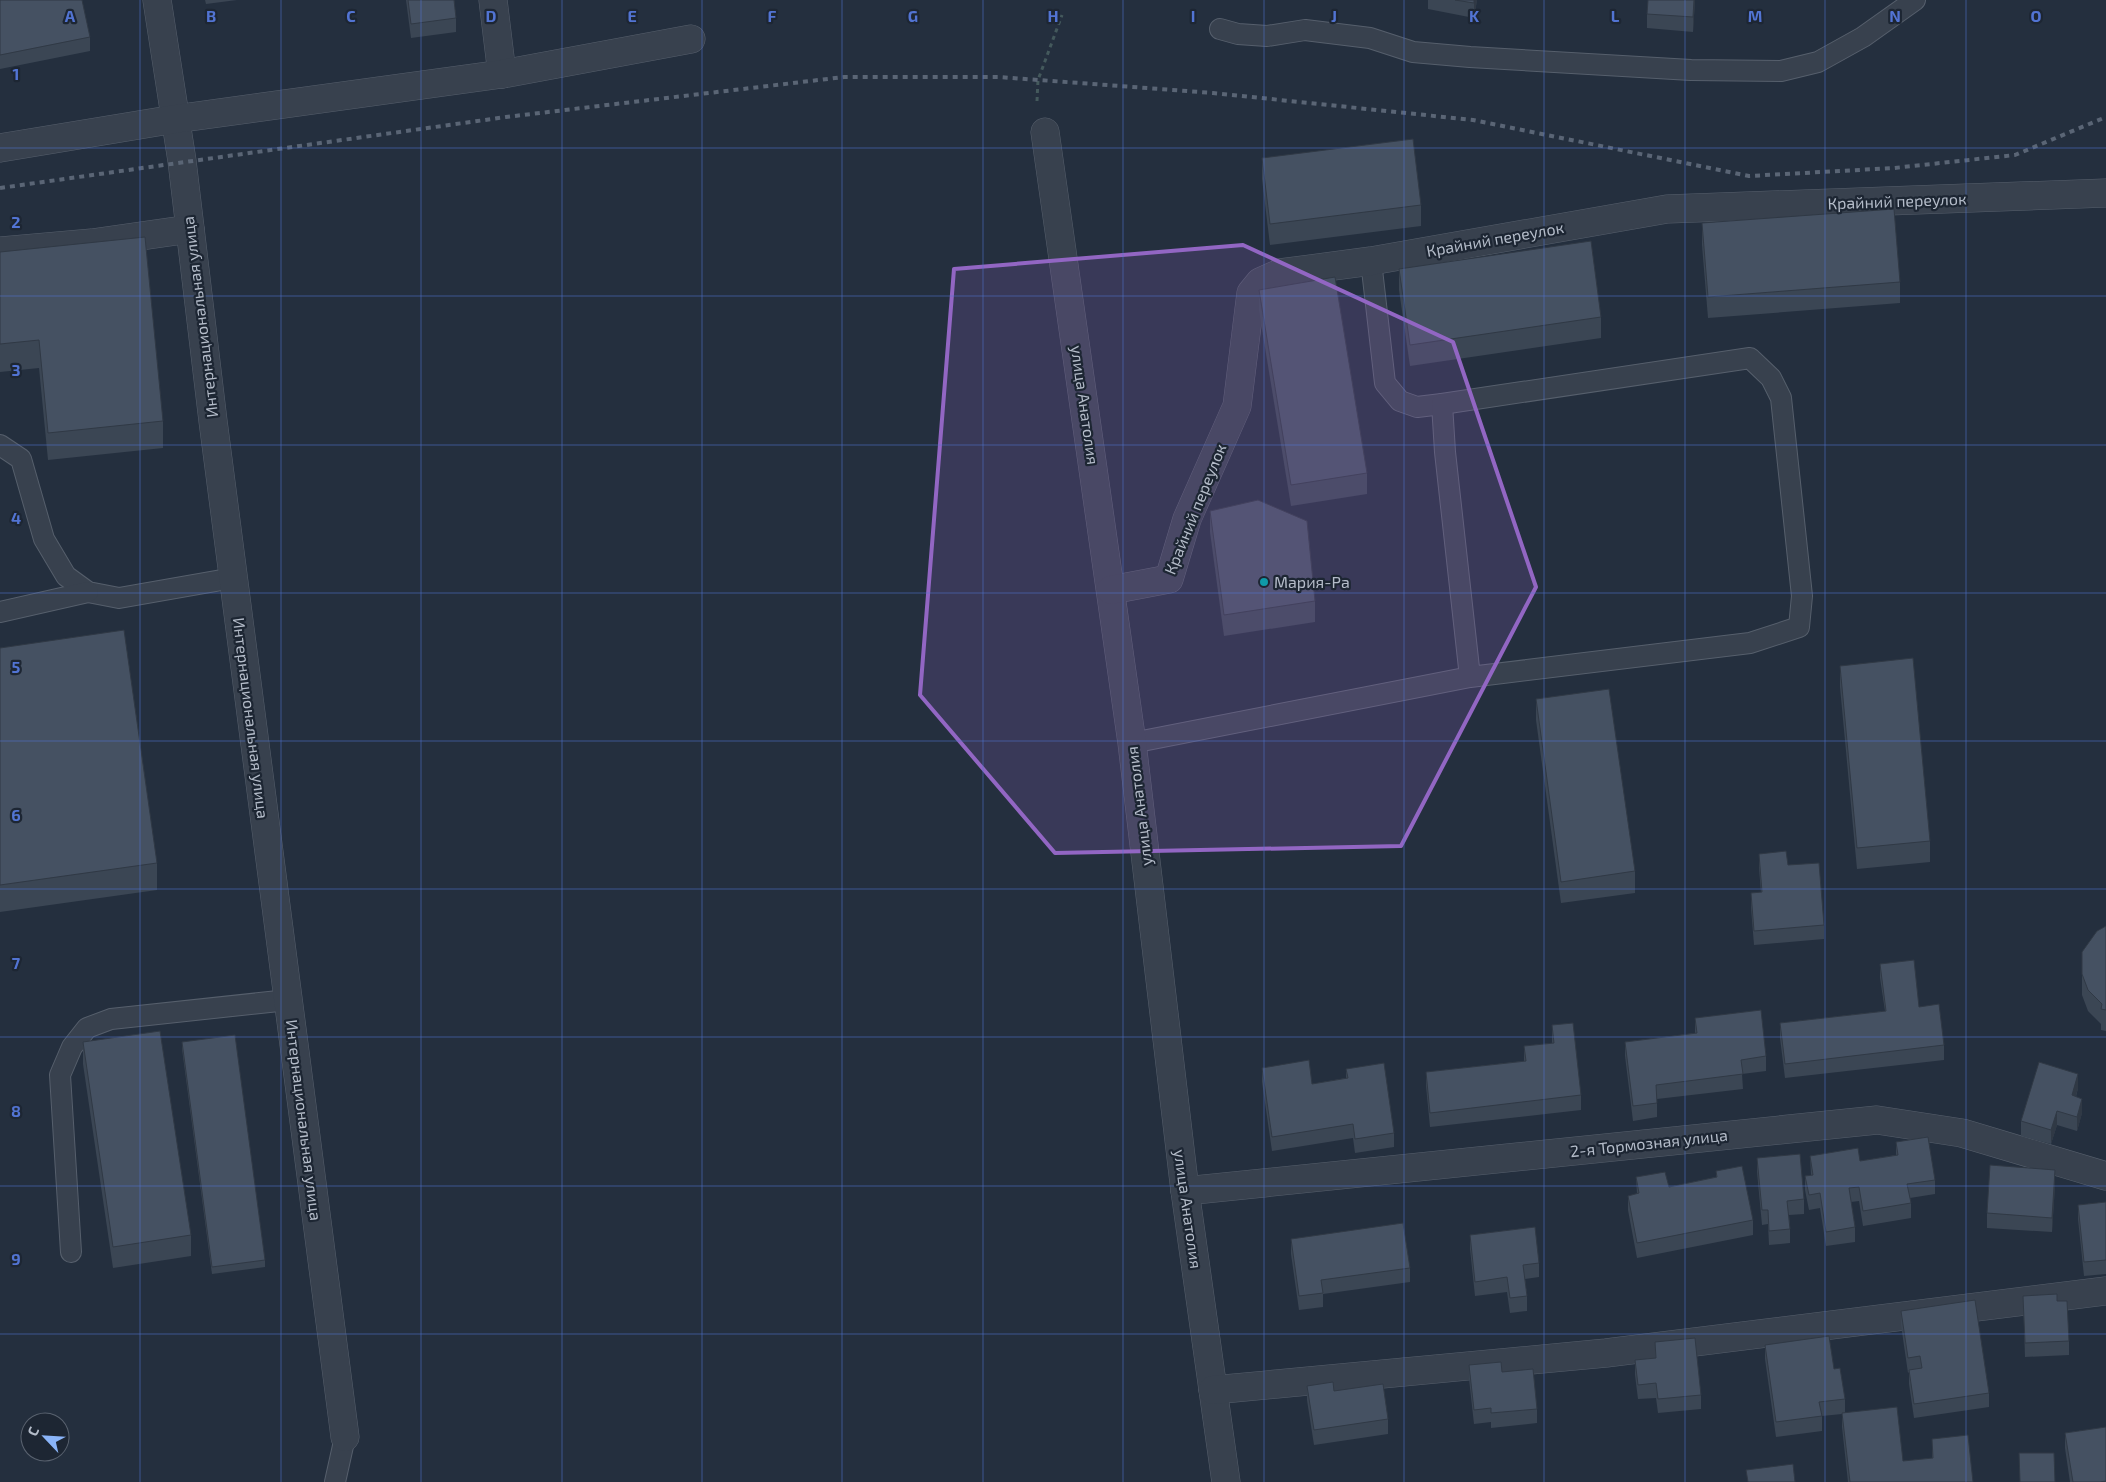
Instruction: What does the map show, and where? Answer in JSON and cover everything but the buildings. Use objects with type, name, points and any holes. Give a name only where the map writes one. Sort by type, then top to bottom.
[{"type":"street","name":"Интернациональная улица","points":[[157,0],[190,229],[233,578],[345,1437]]},
{"type":"street","points":[[493,0],[502,74]]},
{"type":"street","points":[[0,148],[175,119],[502,74],[691,39]]},
{"type":"street","name":"улица Анатолия","points":[[1041,120],[1132,743],[1185,1191],[1226,1482]]},
{"type":"street","name":"Крайний переулок","points":[[1111,590],[1169,579],[1187,519],[1237,406],[1251,293],[1260,282],[1280,273],[1371,261],[1667,209],[2106,193]]},
{"type":"street","points":[[0,251],[92,243],[190,229]]},
{"type":"street","name":"2-я Тормозная улица","points":[[1185,1191],[1877,1120],[1962,1134],[2106,1176]]},
{"type":"street","points":[[1213,1390],[1606,1353],[2106,1291]]},
{"type":"lane","points":[[1220,29],[1238,34],[1267,36],[1305,30],[1370,38],[1413,52],[1470,57],[1691,70],[1781,71],[1818,62],[1863,37],[1915,0]]},
{"type":"lane","points":[[1132,743],[1470,677],[1750,643],[1799,627],[1802,596],[1781,398],[1771,378],[1750,358],[1418,407],[1400,401],[1385,384],[1371,261]]},
{"type":"lane","points":[[1442,404],[1445,452],[1470,677]]},
{"type":"lane","points":[[0,445],[21,459],[44,539],[66,576],[88,592]]},
{"type":"lane","points":[[0,612],[88,592],[119,598],[233,578]]},
{"type":"lane","points":[[71,1252],[60,1075],[72,1047],[87,1028],[111,1020],[288,1000]]},
{"type":"lane","points":[[336,1482],[345,1437]]},
{"type":"path","points":[[1041,120],[1038,80],[1062,14]]},
{"type":"highlighted area","points":[[1243,245],[1453,342],[1536,587],[1401,846],[1055,853],[920,695],[954,269]]},
{"type":"railway","points":[[0,188],[506,117],[844,77],[999,77],[1213,93],[1473,120],[1749,176],[1894,168],[2015,155],[2106,117]]},
{"type":"place","name":"Мария-Ра","points":[[1264,582]]}]
